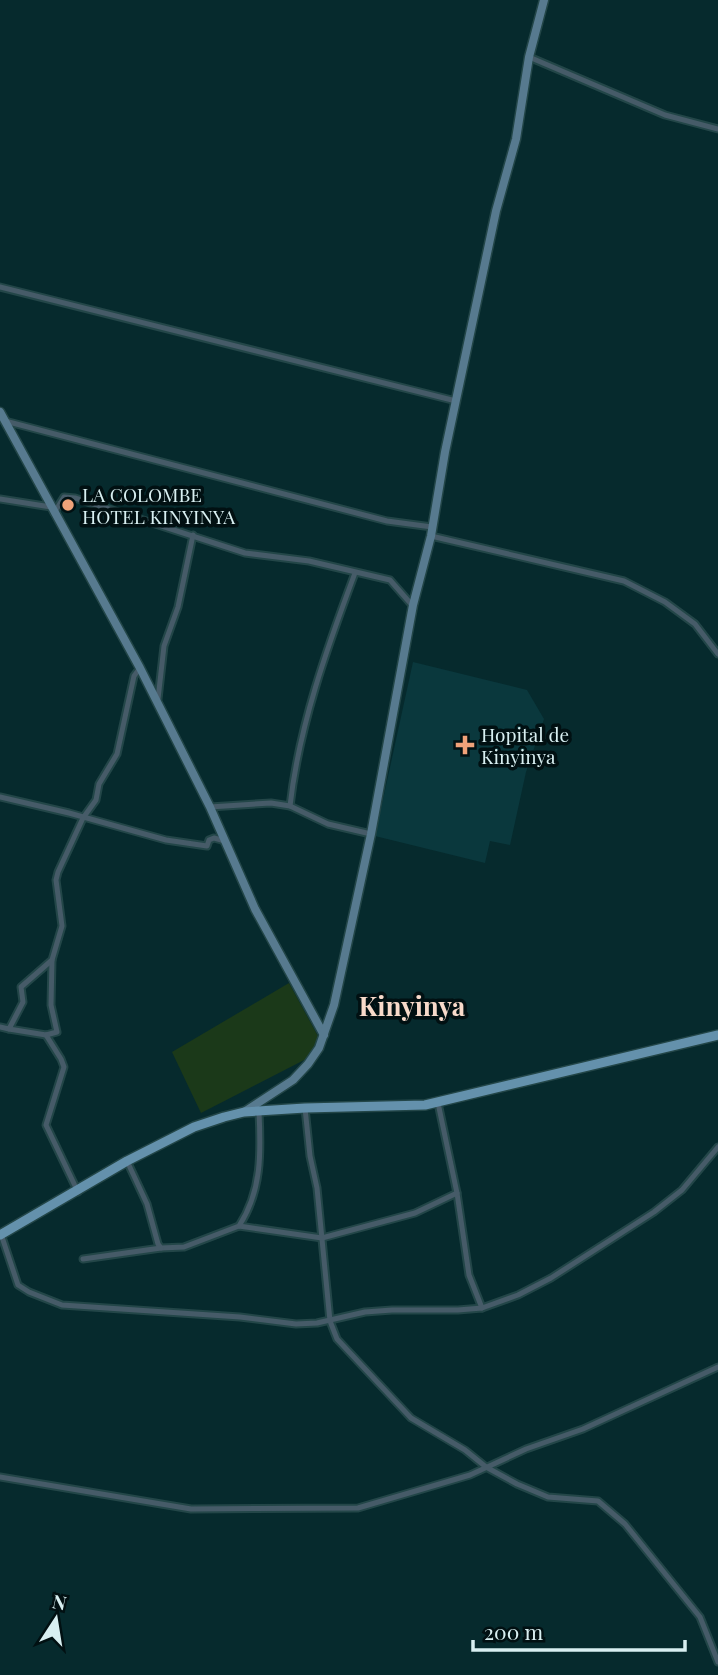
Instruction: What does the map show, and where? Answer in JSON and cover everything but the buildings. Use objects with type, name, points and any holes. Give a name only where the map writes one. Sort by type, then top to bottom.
[{"type":"main road","points":[[1,1235],[127,1161],[194,1127],[244,1112],[293,1080],[314,1057],[324,1035],[334,1005],[371,834],[412,605],[431,532],[496,211],[516,139],[529,57],[544,0]]},
{"type":"main road","points":[[2,416],[140,668],[210,807],[255,909],[324,1035]]},
{"type":"main road","points":[[244,1112],[305,1108],[394,1108],[438,1103],[718,1035]]},
{"type":"street","points":[[529,57],[665,116],[718,129]]},
{"type":"street","points":[[0,287],[456,401]]},
{"type":"street","points":[[2,416],[387,521],[624,581],[665,602],[695,624],[718,654]]},
{"type":"street","points":[[0,499],[52,510],[69,496],[246,553],[309,561],[390,580],[412,605]]},
{"type":"street","points":[[157,702],[164,646],[178,607],[193,535]]},
{"type":"street","points":[[290,806],[294,769],[306,722],[355,573]]},
{"type":"street","points":[[0,1027],[46,1035],[57,1031],[51,1005],[52,960],[62,926],[56,880],[83,818],[96,800],[99,784],[117,754],[134,676],[140,668]]},
{"type":"street","points":[[0,797],[184,844],[206,846],[209,840],[214,838],[225,841]]},
{"type":"street","points":[[210,807],[271,803],[290,806],[328,824],[371,834]]},
{"type":"street","points":[[9,1029],[23,1002],[21,987],[52,960]]},
{"type":"street","points":[[46,1035],[64,1067],[46,1125],[78,1192]]},
{"type":"street","points":[[438,1103],[457,1193],[470,1275],[482,1308]]},
{"type":"street","points":[[305,1108],[310,1156],[317,1188],[330,1321],[337,1339],[411,1418],[465,1450],[486,1467],[517,1485],[548,1497],[598,1501],[612,1511],[700,1617],[718,1662]]},
{"type":"street","points":[[239,1226],[249,1210],[258,1177],[261,1154],[259,1112]]},
{"type":"street","points":[[1,1235],[18,1285],[62,1305],[240,1317],[296,1324],[330,1321],[366,1312],[458,1311],[482,1308],[518,1295],[551,1278],[654,1212],[682,1190],[718,1147]]},
{"type":"street","points":[[127,1161],[147,1204],[161,1248]]},
{"type":"street","points":[[83,1259],[184,1247],[239,1226],[321,1238],[415,1213],[457,1193]]},
{"type":"street","points":[[0,1476],[191,1509],[358,1508],[470,1475],[526,1449],[583,1429],[718,1367]]},
{"type":"shaded area","name":"Hopital de Kinyinya","points":[[413,662],[527,690],[544,719],[526,772],[510,845],[490,841],[485,863],[375,836]]},
{"type":"green space","points":[[289,983],[318,1036],[312,1056],[201,1113],[172,1052]]},
{"type":"place","name":"LA COLOMBE HOTEL KINYINYA","points":[[68,505]]},
{"type":"place","name":"Hopital de Kinyinya","points":[[465,745]]},
{"type":"district","name":"Kinyinya","points":[[412,1005]]}]
